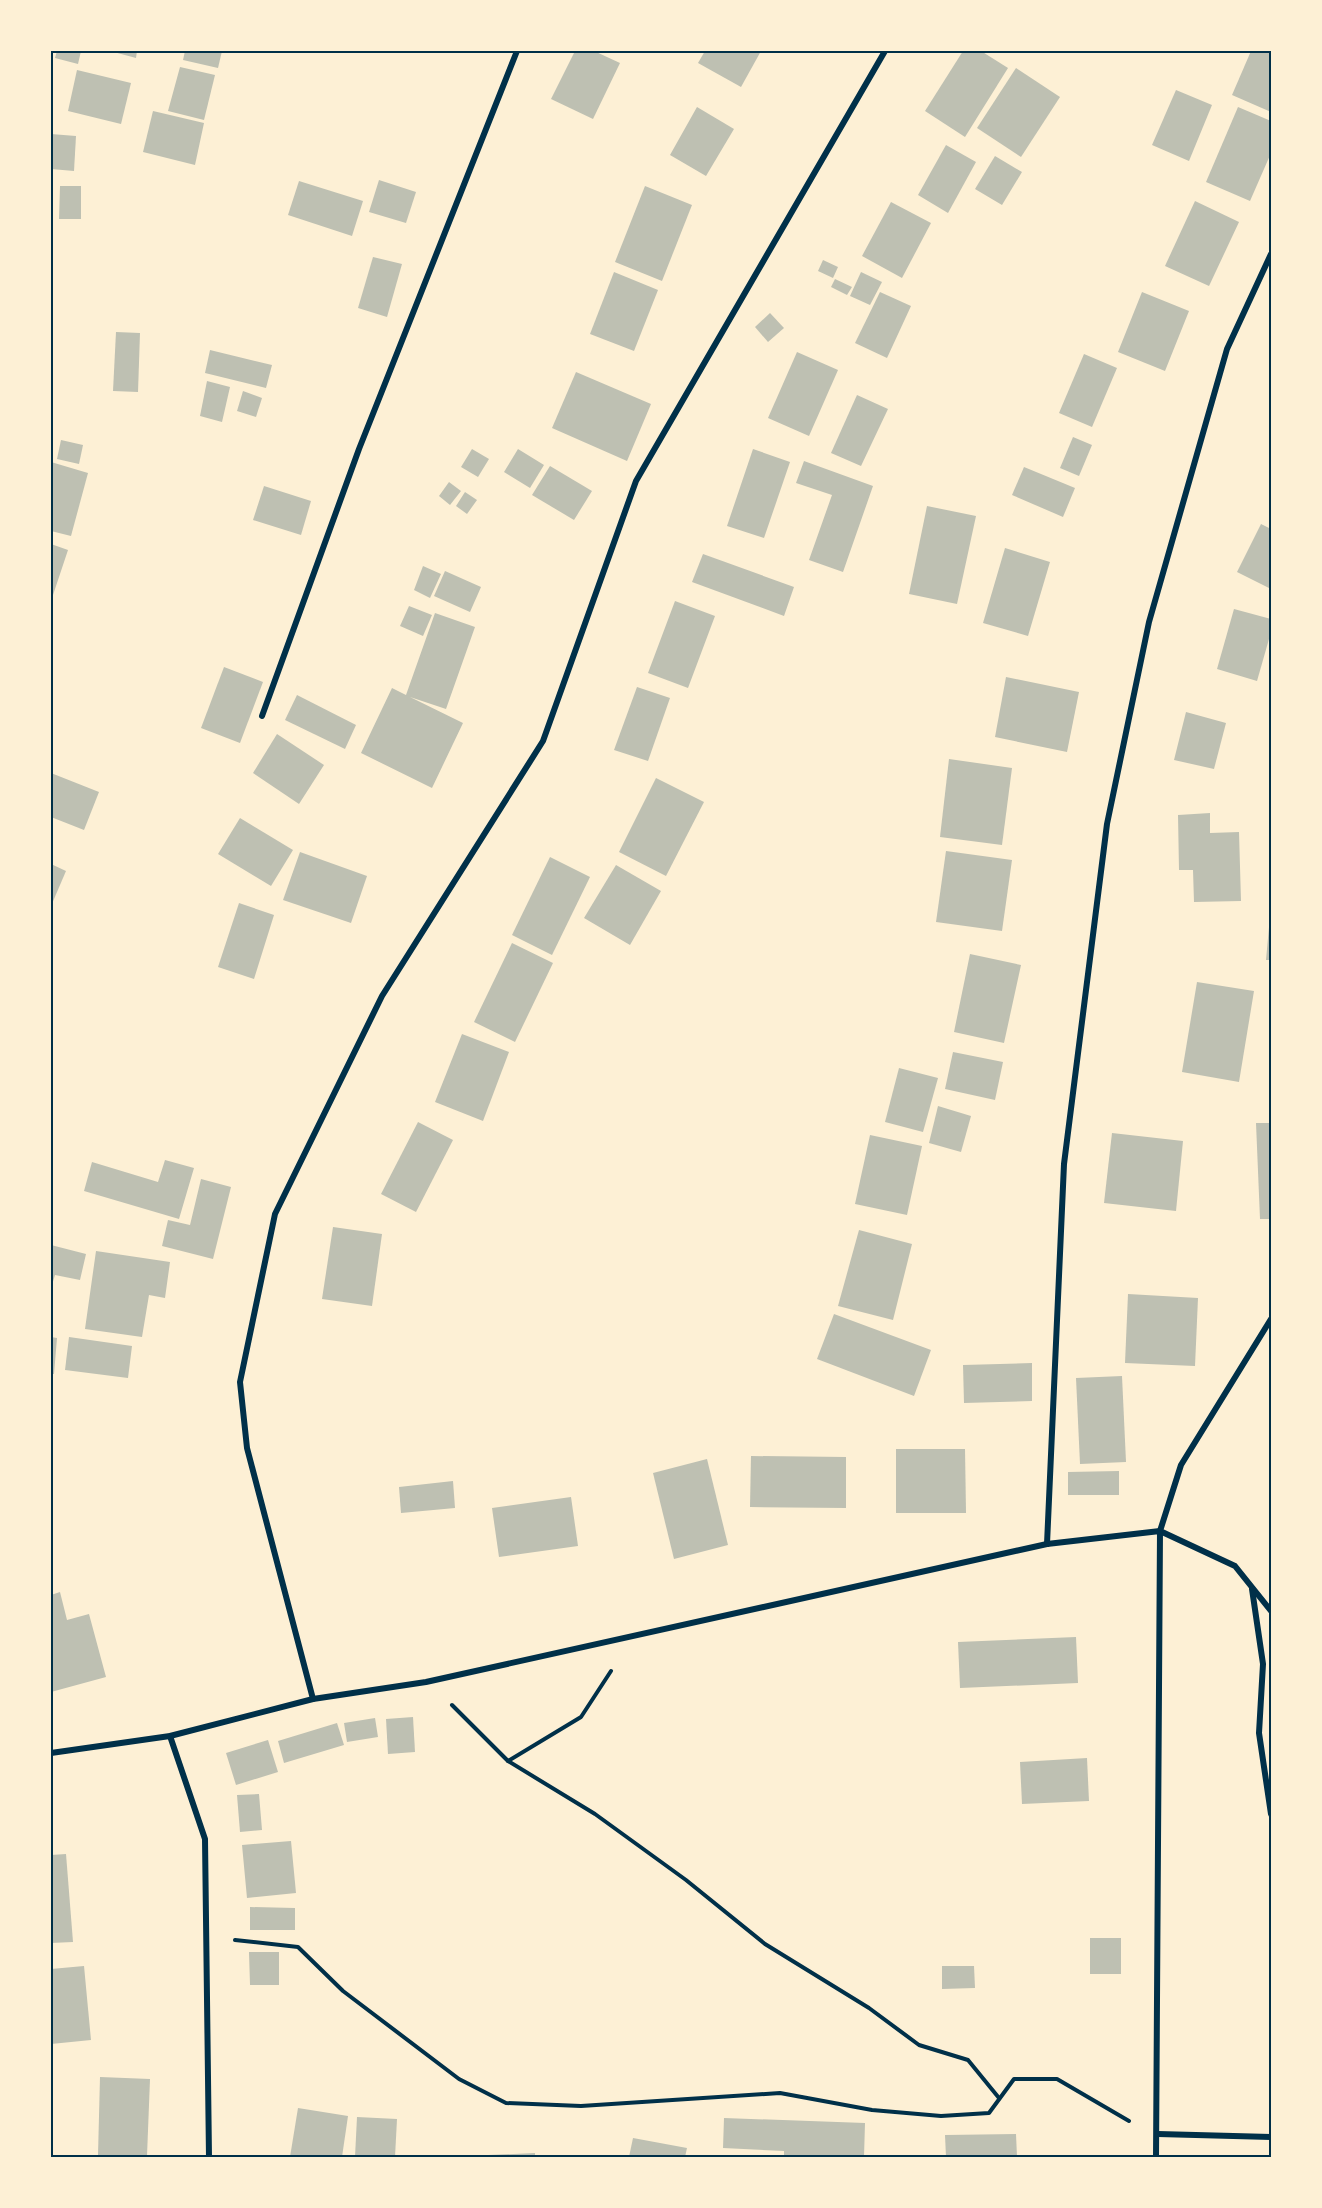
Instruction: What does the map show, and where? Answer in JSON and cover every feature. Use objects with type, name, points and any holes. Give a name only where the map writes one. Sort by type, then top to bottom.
[{"type":"street","points":[[262,716],[359,449],[517,51]]},
{"type":"street","points":[[314,1699],[247,1448],[240,1382],[275,1214],[382,996],[543,741],[636,481],[885,51]]},
{"type":"street","points":[[1047,1544],[1064,1164],[1107,824],[1149,621],[1227,349],[1271,254]]},
{"type":"street","points":[[1156,2157],[1158,2134],[1160,1532],[1181,1465],[1271,1319]]},
{"type":"street","points":[[51,1753],[170,1736],[314,1699],[426,1682],[619,1637],[1047,1544],[1160,1532],[1235,1566],[1271,1611]]},
{"type":"street","points":[[1252,1587],[1263,1664],[1259,1733],[1271,1814]]},
{"type":"street","points":[[170,1736],[205,1839],[210,2157]]},
{"type":"street","points":[[1158,2134],[1271,2137]]},
{"type":"path","points":[[508,1761],[581,1717],[610,1674],[619,1637]]},
{"type":"path","points":[[426,1682],[466,1716],[508,1761],[595,1814],[686,1880],[765,1944],[869,2008],[919,2045],[968,2060],[999,2098]]},
{"type":"path","points":[[207,1940],[253,1940],[298,1947],[344,1991],[459,2079],[506,2103],[581,2106],[780,2093],[872,2110],[941,2116],[989,2113],[1014,2079],[1057,2079],[1117,2116],[1158,2134]]},
{"type":"building","points":[[57,51],[81,51],[78,64],[55,58]]},
{"type":"building","points":[[110,51],[137,51],[136,58]]},
{"type":"building","points":[[185,51],[222,51],[218,68],[183,60]]},
{"type":"building","points":[[575,51],[594,51],[620,63],[593,119],[551,99]]},
{"type":"building","points":[[705,51],[761,51],[741,87],[698,63]]},
{"type":"building","points":[[963,51],[981,51],[1008,68],[965,137],[925,111]]},
{"type":"building","points":[[1251,51],[1271,51],[1271,112],[1232,95]]},
{"type":"building","points":[[180,67],[215,75],[204,120],[168,111]]},
{"type":"building","points":[[1016,68],[1060,97],[1021,157],[977,128]]},
{"type":"building","points":[[77,70],[131,83],[121,124],[68,111]]},
{"type":"building","points":[[1176,90],[1212,105],[1189,161],[1152,145]]},
{"type":"building","points":[[697,107],[734,129],[706,176],[670,155]]},
{"type":"building","points":[[1238,107],[1271,121],[1271,153],[1250,201],[1206,182]]},
{"type":"building","points":[[153,111],[204,123],[195,165],[143,152]]},
{"type":"building","points":[[51,134],[76,136],[74,171],[51,169]]},
{"type":"building","points":[[946,145],[976,162],[948,213],[918,195]]},
{"type":"building","points":[[995,156],[1022,172],[1002,205],[975,189]]},
{"type":"building","points":[[379,180],[416,192],[406,223],[369,212]]},
{"type":"building","points":[[299,181],[363,201],[352,236],[288,215]]},
{"type":"building","points":[[60,186],[81,186],[81,219],[59,219]]},
{"type":"building","points":[[645,186],[692,205],[662,281],[615,262]]},
{"type":"building","points":[[1195,201],[1239,222],[1209,286],[1165,266]]},
{"type":"building","points":[[891,202],[931,223],[902,278],[862,256]]},
{"type":"building","points":[[373,257],[402,264],[387,317],[358,308]]},
{"type":"building","points":[[823,260],[838,267],[833,278],[818,271]]},
{"type":"building","points":[[614,272],[658,290],[634,351],[590,334]]},
{"type":"building","points":[[861,272],[882,282],[870,305],[850,296]]},
{"type":"building","points":[[835,279],[852,287],[847,295],[831,287]]},
{"type":"building","points":[[880,292],[911,306],[887,358],[855,343]]},
{"type":"building","points":[[1142,292],[1189,311],[1165,371],[1118,352]]},
{"type":"building","points":[[770,313],[784,328],[768,342],[755,327]]},
{"type":"building","points":[[116,332],[140,333],[138,392],[113,391]]},
{"type":"building","points":[[210,350],[272,365],[266,388],[205,373]]},
{"type":"building","points":[[797,352],[838,370],[809,436],[768,418]]},
{"type":"building","points":[[1084,354],[1117,368],[1092,427],[1059,413]]},
{"type":"building","points":[[576,372],[651,404],[627,461],[552,428]]},
{"type":"building","points":[[207,381],[230,387],[222,422],[200,416]]},
{"type":"building","points":[[243,391],[262,398],[256,417],[237,411]]},
{"type":"building","points":[[857,395],[888,409],[861,466],[831,453]]},
{"type":"building","points":[[1073,437],[1092,445],[1079,476],[1060,468]]},
{"type":"building","points":[[61,440],[83,445],[79,464],[57,459]]},
{"type":"building","points":[[472,449],[489,459],[478,477],[461,467]]},
{"type":"building","points":[[518,449],[544,465],[530,488],[504,472]]},
{"type":"building","points":[[753,449],[790,462],[764,538],[727,526]]},
{"type":"building","points":[[804,461],[873,486],[843,572],[809,560],[832,495],[796,483]]},
{"type":"building","points":[[51,462],[88,473],[71,536],[51,531]]},
{"type":"building","points":[[550,466],[592,491],[574,520],[532,495]]},
{"type":"building","points":[[1024,467],[1075,488],[1063,517],[1012,495]]},
{"type":"building","points":[[449,482],[461,491],[450,505],[439,496]]},
{"type":"building","points":[[264,486],[311,501],[301,535],[253,520]]},
{"type":"building","points":[[465,492],[477,500],[467,514],[456,506]]},
{"type":"building","points":[[927,506],[976,516],[957,604],[909,594]]},
{"type":"building","points":[[1261,524],[1271,529],[1271,589],[1237,572]]},
{"type":"building","points":[[51,544],[68,550],[51,601]]},
{"type":"building","points":[[1005,548],[1050,562],[1028,636],[983,623]]},
{"type":"building","points":[[703,554],[794,587],[784,616],[692,582]]},
{"type":"building","points":[[423,566],[441,574],[430,598],[414,590]]},
{"type":"building","points":[[445,571],[481,587],[470,612],[434,596]]},
{"type":"building","points":[[675,601],[715,616],[688,688],[648,673]]},
{"type":"building","points":[[409,606],[432,615],[423,636],[400,626]]},
{"type":"building","points":[[1234,609],[1271,619],[1271,632],[1257,681],[1217,669]]},
{"type":"building","points":[[435,613],[475,627],[446,709],[410,697],[463,723],[432,788],[361,753],[392,688],[406,695]]},
{"type":"building","points":[[224,667],[263,682],[240,743],[201,728]]},
{"type":"building","points":[[1006,677],[1079,692],[1067,752],[995,737]]},
{"type":"building","points":[[637,687],[670,698],[648,761],[614,750]]},
{"type":"building","points":[[297,695],[356,725],[345,749],[285,720]]},
{"type":"building","points":[[1186,712],[1226,723],[1214,769],[1174,760]]},
{"type":"building","points":[[277,734],[324,765],[299,804],[253,773]]},
{"type":"building","points":[[949,759],[1012,768],[1002,845],[940,837]]},
{"type":"building","points":[[51,773],[99,792],[84,830],[51,817]]},
{"type":"building","points":[[656,778],[704,802],[666,876],[619,852]]},
{"type":"building","points":[[1210,813],[1210,833],[1239,832],[1241,901],[1194,902],[1193,870],[1179,870],[1178,815]]},
{"type":"building","points":[[240,818],[293,850],[271,886],[218,854]]},
{"type":"building","points":[[946,851],[1012,860],[1002,931],[936,922]]},
{"type":"building","points":[[300,852],[367,876],[351,923],[283,900]]},
{"type":"building","points":[[550,857],[590,877],[552,955],[512,935]]},
{"type":"building","points":[[51,864],[66,871],[51,906]]},
{"type":"building","points":[[616,865],[661,891],[630,945],[584,918]]},
{"type":"building","points":[[239,903],[274,915],[254,979],[218,967]]},
{"type":"building","points":[[1269,927],[1271,927],[1271,960],[1266,960]]},
{"type":"building","points":[[512,943],[553,963],[515,1042],[474,1022]]},
{"type":"building","points":[[970,954],[1021,965],[1004,1043],[954,1032]]},
{"type":"building","points":[[1197,982],[1254,991],[1239,1082],[1182,1072]]},
{"type":"building","points":[[462,1034],[509,1052],[483,1121],[435,1102]]},
{"type":"building","points":[[953,1052],[1003,1062],[995,1100],[945,1089]]},
{"type":"building","points":[[899,1068],[938,1078],[923,1132],[885,1122]]},
{"type":"building","points":[[938,1106],[971,1116],[961,1152],[929,1143]]},
{"type":"building","points":[[418,1122],[453,1140],[416,1212],[381,1194]]},
{"type":"building","points":[[1256,1123],[1271,1123],[1271,1219],[1260,1219]]},
{"type":"building","points":[[1112,1133],[1183,1141],[1176,1211],[1104,1203]]},
{"type":"building","points":[[870,1135],[922,1146],[907,1215],[855,1204]]},
{"type":"building","points":[[165,1160],[194,1168],[179,1219],[84,1191],[92,1162],[158,1182]]},
{"type":"building","points":[[201,1179],[231,1187],[213,1259],[162,1246],[168,1220],[190,1225]]},
{"type":"building","points":[[333,1227],[382,1234],[372,1306],[322,1299]]},
{"type":"building","points":[[859,1230],[912,1244],[893,1320],[838,1306]]},
{"type":"building","points":[[51,1245],[86,1254],[80,1280],[55,1275],[51,1288]]},
{"type":"building","points":[[96,1251],[170,1262],[165,1298],[149,1295],[142,1337],[85,1329]]},
{"type":"building","points":[[1128,1294],[1198,1298],[1195,1366],[1125,1363]]},
{"type":"building","points":[[834,1314],[931,1350],[914,1396],[817,1359]]},
{"type":"building","points":[[51,1337],[57,1338],[54,1374],[51,1374]]},
{"type":"building","points":[[69,1337],[132,1346],[128,1378],[65,1370]]},
{"type":"building","points":[[1032,1363],[1032,1401],[964,1403],[963,1365]]},
{"type":"building","points":[[1122,1376],[1126,1462],[1080,1464],[1076,1378]]},
{"type":"building","points":[[896,1449],[965,1449],[966,1513],[896,1513]]},
{"type":"building","points":[[751,1456],[846,1457],[846,1508],[750,1507]]},
{"type":"building","points":[[707,1459],[728,1545],[674,1559],[653,1473]]},
{"type":"building","points":[[1119,1471],[1119,1495],[1068,1495],[1068,1472]]},
{"type":"building","points":[[453,1481],[455,1508],[401,1513],[399,1487]]},
{"type":"building","points":[[571,1497],[578,1546],[499,1557],[492,1508]]},
{"type":"building","points":[[60,1592],[67,1620],[89,1614],[106,1677],[51,1692],[51,1595]]},
{"type":"building","points":[[1076,1637],[1078,1683],[960,1688],[958,1642]]},
{"type":"building","points":[[413,1717],[415,1752],[388,1754],[386,1719]]},
{"type":"building","points":[[375,1718],[378,1737],[347,1742],[344,1723]]},
{"type":"building","points":[[337,1723],[344,1745],[284,1763],[278,1741]]},
{"type":"building","points":[[268,1740],[278,1772],[236,1785],[226,1753]]},
{"type":"building","points":[[1087,1758],[1089,1801],[1022,1804],[1020,1762]]},
{"type":"building","points":[[259,1794],[262,1830],[240,1832],[237,1795]]},
{"type":"building","points":[[291,1841],[296,1893],[247,1898],[242,1845]]},
{"type":"building","points":[[66,1854],[73,1942],[51,1943],[51,1855]]},
{"type":"building","points":[[250,1907],[295,1908],[295,1930],[250,1930]]},
{"type":"building","points":[[1090,1938],[1121,1938],[1121,1974],[1090,1974]]},
{"type":"building","points":[[249,1952],[279,1952],[279,1985],[250,1985]]},
{"type":"building","points":[[84,1966],[91,2040],[51,2044],[51,1969]]},
{"type":"building","points":[[942,1966],[974,1966],[975,1988],[942,1989]]},
{"type":"building","points":[[100,2077],[150,2079],[147,2156],[98,2155]]},
{"type":"building","points":[[298,2108],[348,2116],[342,2157],[290,2157]]},
{"type":"building","points":[[357,2117],[397,2119],[395,2157],[355,2157]]},
{"type":"building","points":[[724,2118],[865,2123],[864,2157],[784,2157],[784,2151],[723,2148]]},
{"type":"building","points":[[1016,2134],[1017,2157],[946,2157],[945,2135]]},
{"type":"building","points":[[633,2138],[687,2148],[685,2157],[629,2157]]},
{"type":"building","points":[[535,2153],[535,2157],[488,2157],[488,2155]]}]
